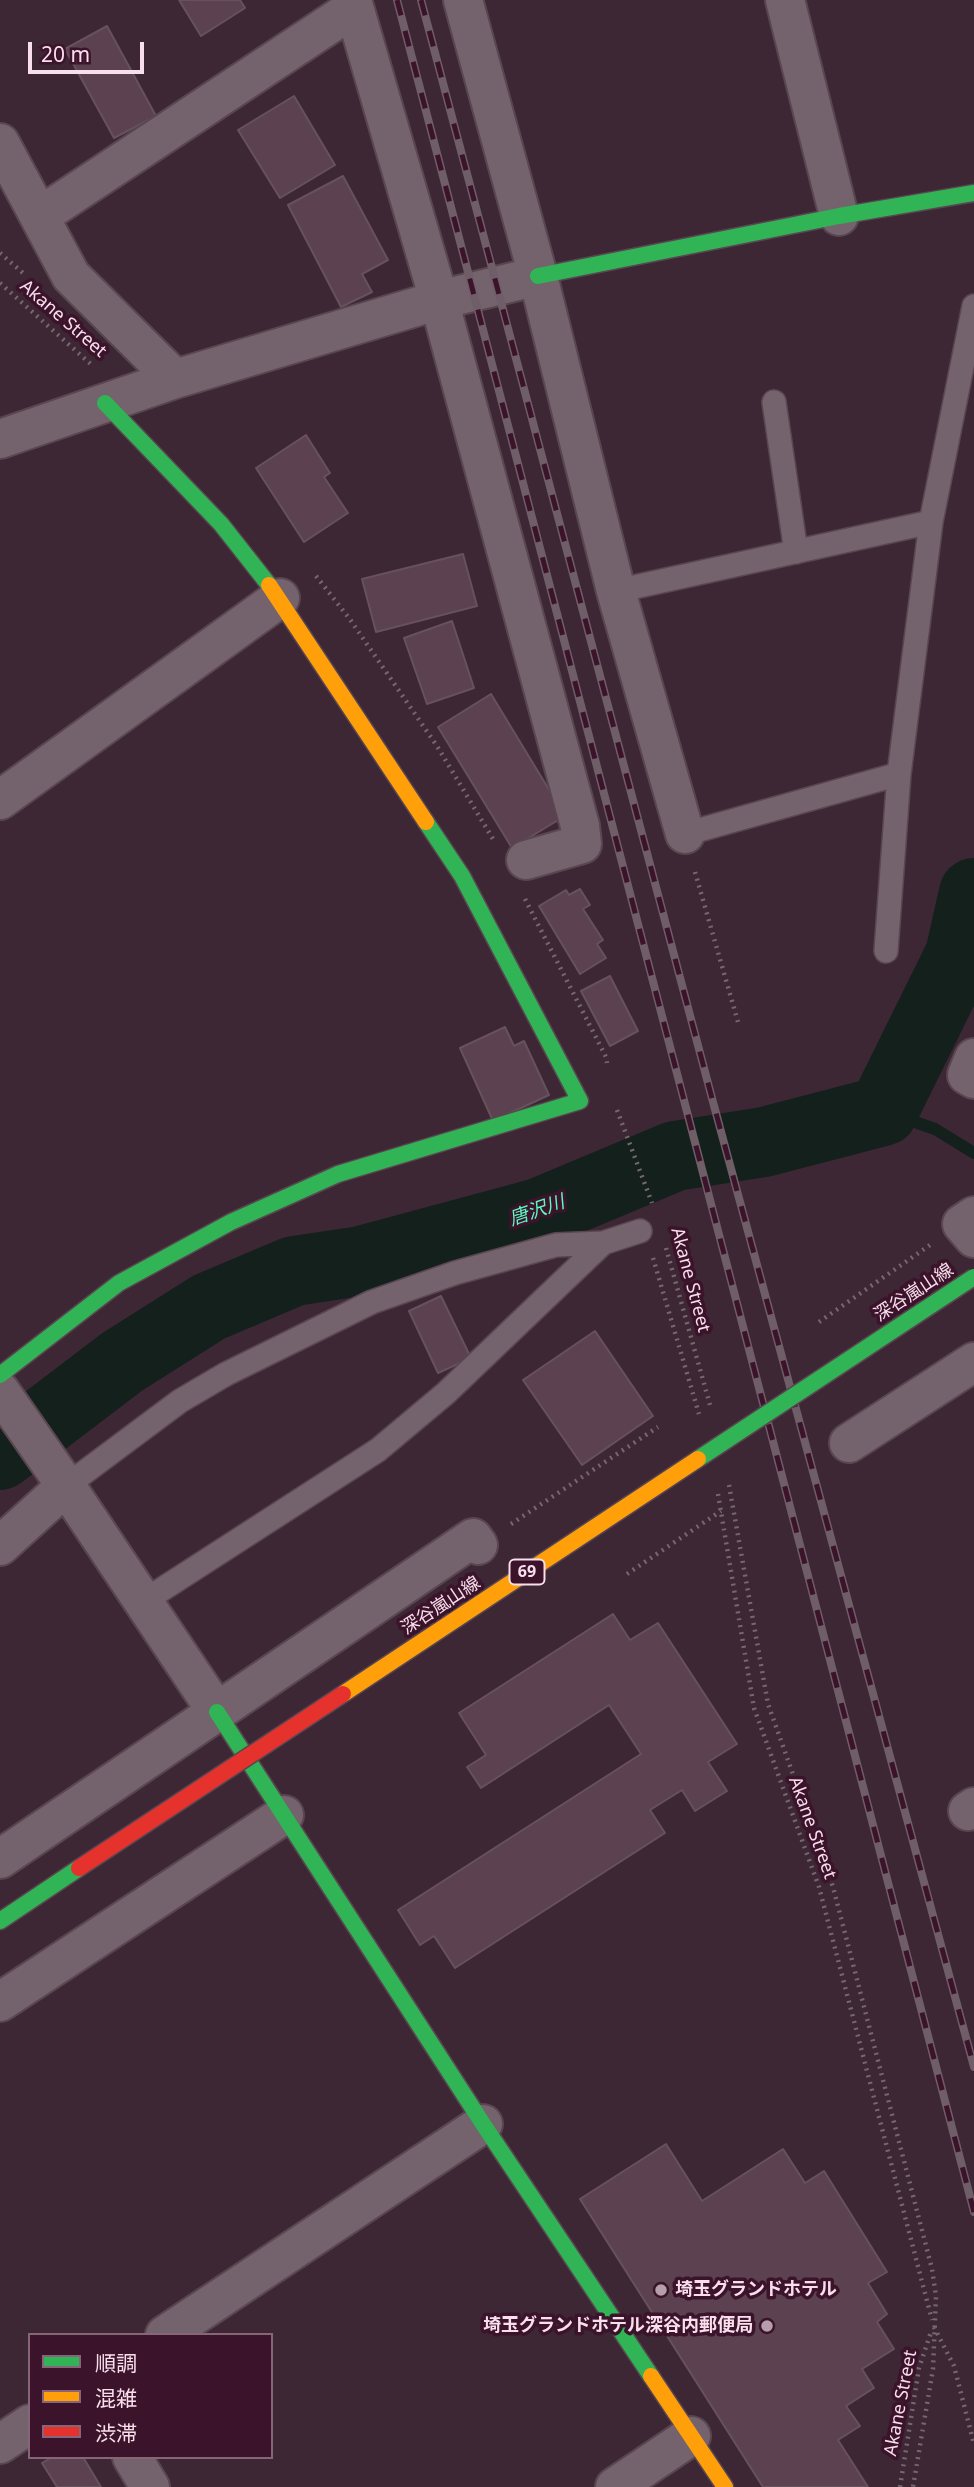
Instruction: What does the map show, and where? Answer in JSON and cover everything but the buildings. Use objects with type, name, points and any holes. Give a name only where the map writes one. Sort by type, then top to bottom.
[{"type":"street","points":[[463,0],[538,276],[616,591],[685,834]]},
{"type":"street","points":[[785,0],[839,216]]},
{"type":"street","points":[[40,216],[353,4],[439,300],[580,826],[582,844],[526,860]]},
{"type":"street","points":[[0,143],[71,276],[175,379]]},
{"type":"street","points":[[0,439],[102,387],[175,379],[439,300],[538,276],[839,216],[974,194]]},
{"type":"street","points":[[102,387],[221,524],[281,598],[463,876],[580,1101],[338,1174],[231,1222],[120,1283],[58,1328],[1,1387],[217,1712],[483,2124],[725,2487]]},
{"type":"street","points":[[0,800],[281,598]]},
{"type":"street","points":[[974,1058],[967,1074],[974,1079]]},
{"type":"street","name":"深谷嵐山線","points":[[0,1922],[974,1277]]},
{"type":"street","points":[[849,1443],[974,1362]]},
{"type":"street","points":[[0,1546],[62,1480]]},
{"type":"street","points":[[0,1859],[473,1538],[478,1545]]},
{"type":"street","points":[[0,2002],[284,1815]]},
{"type":"street","points":[[168,2333],[483,2124]]},
{"type":"street","points":[[0,2444],[28,2425]]},
{"type":"street","points":[[615,2487],[691,2436]]},
{"type":"street","points":[[133,2459],[150,2487]]},
{"type":"lane","points":[[886,951],[899,774],[930,522],[974,306]]},
{"type":"lane","points":[[774,402],[796,552]]},
{"type":"lane","points":[[616,591],[930,522]]},
{"type":"lane","points":[[685,834],[899,774]]},
{"type":"lane","points":[[62,1480],[180,1401],[226,1374],[372,1302],[456,1273],[556,1245],[603,1243],[640,1231]]},
{"type":"lane","points":[[144,1601],[379,1450],[446,1393],[603,1243]]},
{"type":"path","name":"Akane Street","points":[[0,283],[102,387]]},
{"type":"path","points":[[685,834],[738,1022]]},
{"type":"path","name":"Akane Street","points":[[617,1111],[654,1209]]},
{"type":"path","points":[[819,1322],[970,1226]]},
{"type":"path","name":"Akane Street","points":[[666,1244],[713,1413]]},
{"type":"path","name":"Akane Street","points":[[652,1255],[702,1423]]},
{"type":"path","points":[[478,1545],[658,1427]]},
{"type":"path","name":"Akane Street","points":[[726,1473],[768,1704],[833,1887],[932,2269],[936,2295],[933,2369],[914,2487]]},
{"type":"path","name":"Akane Street","points":[[718,1492],[754,1708],[819,1887],[933,2325],[919,2368],[900,2487]]},
{"type":"path","points":[[627,1574],[722,1511]]},
{"type":"path","points":[[933,2325],[954,2366],[974,2444]]},
{"type":"waterway","name":"唐沢川","points":[[0,1455],[122,1362],[209,1307],[294,1271],[361,1261],[539,1213],[675,1156],[764,1142],[883,1111],[960,955],[974,893]]},
{"type":"waterway","points":[[883,1111],[935,1129],[974,1153]]},
{"type":"railway","points":[[397,0],[974,2212]]},
{"type":"railway","points":[[421,0],[713,1102],[974,2067]]},
{"type":"traffic: fast","points":[[538,276],[839,216],[974,193]]},
{"type":"traffic: fast","points":[[105,403],[221,524],[269,585]]},
{"type":"traffic: fast","points":[[0,1375],[119,1283],[231,1222],[338,1174],[580,1101],[462,876],[426,822]]},
{"type":"traffic: fast","points":[[698,1459],[974,1277]]},
{"type":"traffic: fast","points":[[217,1712],[483,2124],[651,2376]]},
{"type":"traffic: fast","points":[[0,1921],[79,1868]]},
{"type":"traffic: slow","points":[[269,585],[426,822]]},
{"type":"traffic: slow","points":[[343,1694],[698,1459]]},
{"type":"traffic: slow","points":[[651,2376],[725,2487]]},
{"type":"traffic: jam","points":[[79,1868],[343,1694]]},
{"type":"place","name":"埼玉グランドホテル","points":[[661,2290]]},
{"type":"place","name":"埼玉グランドホテル深谷内郵便局","points":[[767,2326]]}]
